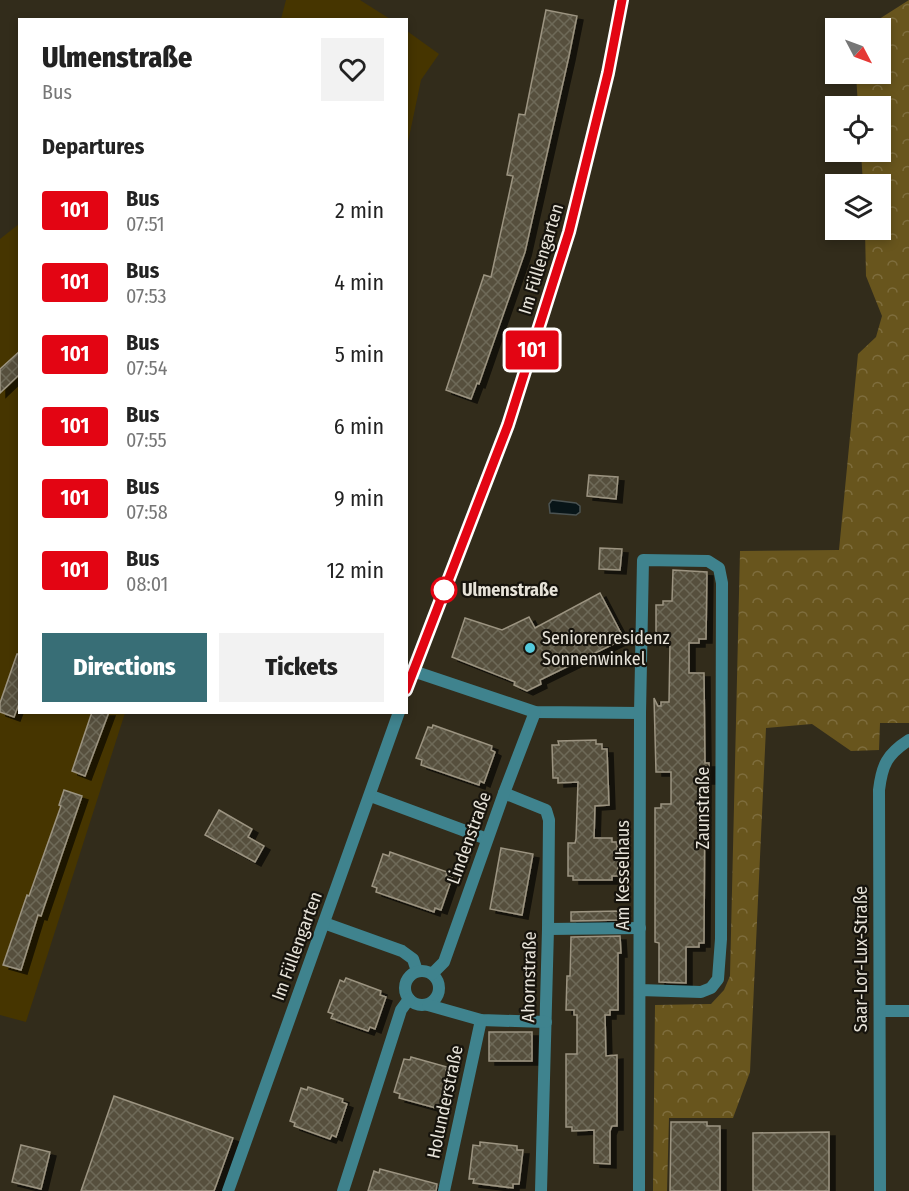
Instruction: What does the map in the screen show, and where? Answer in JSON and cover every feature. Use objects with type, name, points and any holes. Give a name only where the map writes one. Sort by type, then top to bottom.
[{"type":"street","name":"Im Füllengarten","points":[[408,685],[508,425],[569,232],[608,73],[622,0]]},
{"type":"street","name":"Zaunstraße","points":[[640,990],[701,992],[711,988],[718,979],[721,939],[722,583],[719,568],[708,561],[643,560]]},
{"type":"street","name":"Am Kesselhaus","points":[[639,1191],[640,712],[643,560]]},
{"type":"street","points":[[413,671],[536,712],[640,712]]},
{"type":"street","name":"Lindenstraße","points":[[432,974],[444,962],[487,838],[536,712]]},
{"type":"street","name":"Im Füllengarten","points":[[228,1191],[398,714]]},
{"type":"street","name":"Saar-Lor-Lux-Straße","points":[[880,1191],[879,790],[881,769],[888,757],[897,747],[909,740]]},
{"type":"street","name":"Ahornstraße","points":[[504,793],[546,810],[549,820],[541,1191]]},
{"type":"street","points":[[370,796],[487,838]]},
{"type":"street","points":[[324,922],[402,951],[413,959],[417,971]]},
{"type":"street","points":[[548,929],[640,928]]},
{"type":"street","points":[[428,1005],[436,999],[440,990],[438,981],[432,974],[417,971],[410,976],[405,992],[409,999],[421,1005],[481,1020],[546,1022]]},
{"type":"street","points":[[343,1191],[401,1010],[409,999]]},
{"type":"street","points":[[880,1011],[909,1011]]},
{"type":"street","name":"Holunderstraße","points":[[444,1191],[481,1020]]},
{"type":"green space","points":[[909,0],[909,723],[880,723],[879,750],[851,751],[812,724],[766,728],[750,1072],[733,1118],[669,1118],[667,1191],[653,1191],[655,1005],[711,1004],[724,990],[730,976],[740,551],[839,550],[858,354],[876,337],[882,316],[866,276],[865,240],[891,240],[891,174],[862,174],[862,162],[891,162],[891,96],[857,96],[857,84],[891,84],[891,18],[881,18]]},
{"type":"shaded area","points":[[286,0],[360,0],[388,18],[281,18]]},
{"type":"shaded area","points":[[408,32],[439,54],[421,80],[408,142]]},
{"type":"shaded area","points":[[18,225],[18,714],[125,714],[26,1022],[0,1015],[0,239]]},
{"type":"shaded area","points":[[552,500],[576,503],[580,506],[580,512],[576,515],[550,513],[549,504]]},
{"type":"building","points":[[546,10],[577,16],[525,252],[479,384],[477,383],[471,399],[446,390],[484,275],[491,277],[513,176],[507,175],[519,114],[525,115]]},
{"type":"building","points":[[18,353],[18,376],[0,393],[0,369]]},
{"type":"building","points":[[589,475],[618,477],[616,499],[587,496]]},
{"type":"building","points":[[600,548],[622,549],[620,570],[599,569]]},
{"type":"building","points":[[673,570],[707,572],[706,639],[699,639],[699,643],[689,643],[689,673],[704,673],[705,763],[709,763],[709,780],[705,780],[704,943],[699,943],[699,947],[686,947],[686,983],[659,982],[659,943],[655,942],[655,808],[661,808],[661,804],[671,804],[671,772],[656,772],[654,698],[658,706],[661,706],[661,702],[669,702],[670,643],[661,643],[661,638],[656,638],[656,605],[663,605],[663,601],[672,601]]},
{"type":"building","name":"Seniorenresidenz Sonnenwinkel","points":[[600,593],[624,639],[540,680],[541,684],[527,691],[514,685],[515,682],[452,657],[465,618],[502,630],[529,617],[535,628]]},
{"type":"building","points":[[18,654],[18,706],[14,717],[0,712],[0,703]]},
{"type":"building","points":[[91,714],[108,714],[85,776],[72,771]]},
{"type":"building","points":[[433,725],[492,746],[491,750],[495,752],[484,783],[480,781],[479,785],[421,765],[422,760],[416,758],[428,727],[432,728]]},
{"type":"building","points":[[596,740],[596,744],[602,744],[602,749],[607,749],[609,805],[595,806],[594,838],[612,838],[612,842],[617,842],[618,876],[612,876],[612,880],[573,880],[573,876],[568,876],[568,843],[575,843],[576,839],[578,782],[558,783],[558,778],[553,778],[552,745],[559,745],[558,741]]},
{"type":"building","points":[[64,790],[82,796],[41,916],[38,915],[21,970],[3,965],[61,806],[59,805]]},
{"type":"building","points":[[219,810],[252,829],[248,837],[264,846],[255,862],[205,835]]},
{"type":"building","points":[[501,848],[533,854],[522,915],[490,909]]},
{"type":"building","points":[[390,852],[447,872],[446,876],[452,878],[441,910],[435,908],[434,912],[376,892],[377,888],[372,886],[383,854],[389,856]]},
{"type":"building","points":[[619,911],[620,920],[571,921],[571,912]]},
{"type":"building","points":[[620,936],[618,1010],[610,1010],[610,1015],[605,1015],[606,1056],[617,1055],[617,1126],[612,1126],[610,1131],[610,1164],[594,1163],[594,1130],[572,1131],[572,1127],[566,1127],[566,1054],[577,1054],[577,1015],[574,1015],[574,1010],[566,1010],[571,937]]},
{"type":"building","points":[[346,978],[381,991],[380,995],[386,997],[375,1029],[370,1027],[368,1031],[331,1018],[333,1014],[328,1012],[340,980],[344,982]]},
{"type":"building","points":[[489,1032],[532,1032],[532,1061],[489,1061]]},
{"type":"building","points":[[411,1057],[447,1067],[446,1071],[451,1072],[441,1106],[437,1104],[436,1108],[399,1098],[400,1094],[394,1092],[404,1059],[410,1060]]},
{"type":"building","points":[[308,1087],[343,1099],[342,1102],[347,1104],[336,1137],[332,1135],[330,1139],[294,1126],[295,1123],[290,1121],[301,1088],[307,1090]]},
{"type":"building","points":[[114,1096],[233,1138],[214,1191],[81,1191]]},
{"type":"building","points":[[671,1122],[707,1122],[707,1126],[720,1126],[720,1191],[670,1191]]},
{"type":"building","points":[[829,1132],[829,1191],[753,1191],[753,1133]]},
{"type":"building","points":[[480,1142],[517,1146],[517,1150],[523,1150],[519,1184],[513,1184],[513,1188],[473,1183],[474,1179],[469,1179],[473,1145],[480,1146]]},
{"type":"building","points":[[21,1145],[50,1152],[41,1189],[12,1182]]},
{"type":"building","points":[[380,1169],[437,1184],[436,1191],[368,1191],[374,1171],[379,1173]]},
{"type":"bus line","name":"101","points":[[408,684],[497,456],[569,232],[608,73],[622,0]]},
{"type":"place","name":"Ulmenstraße","points":[[444,590]]},
{"type":"place","name":"Seniorenresidenz Sonnenwinkel","points":[[530,648]]}]
